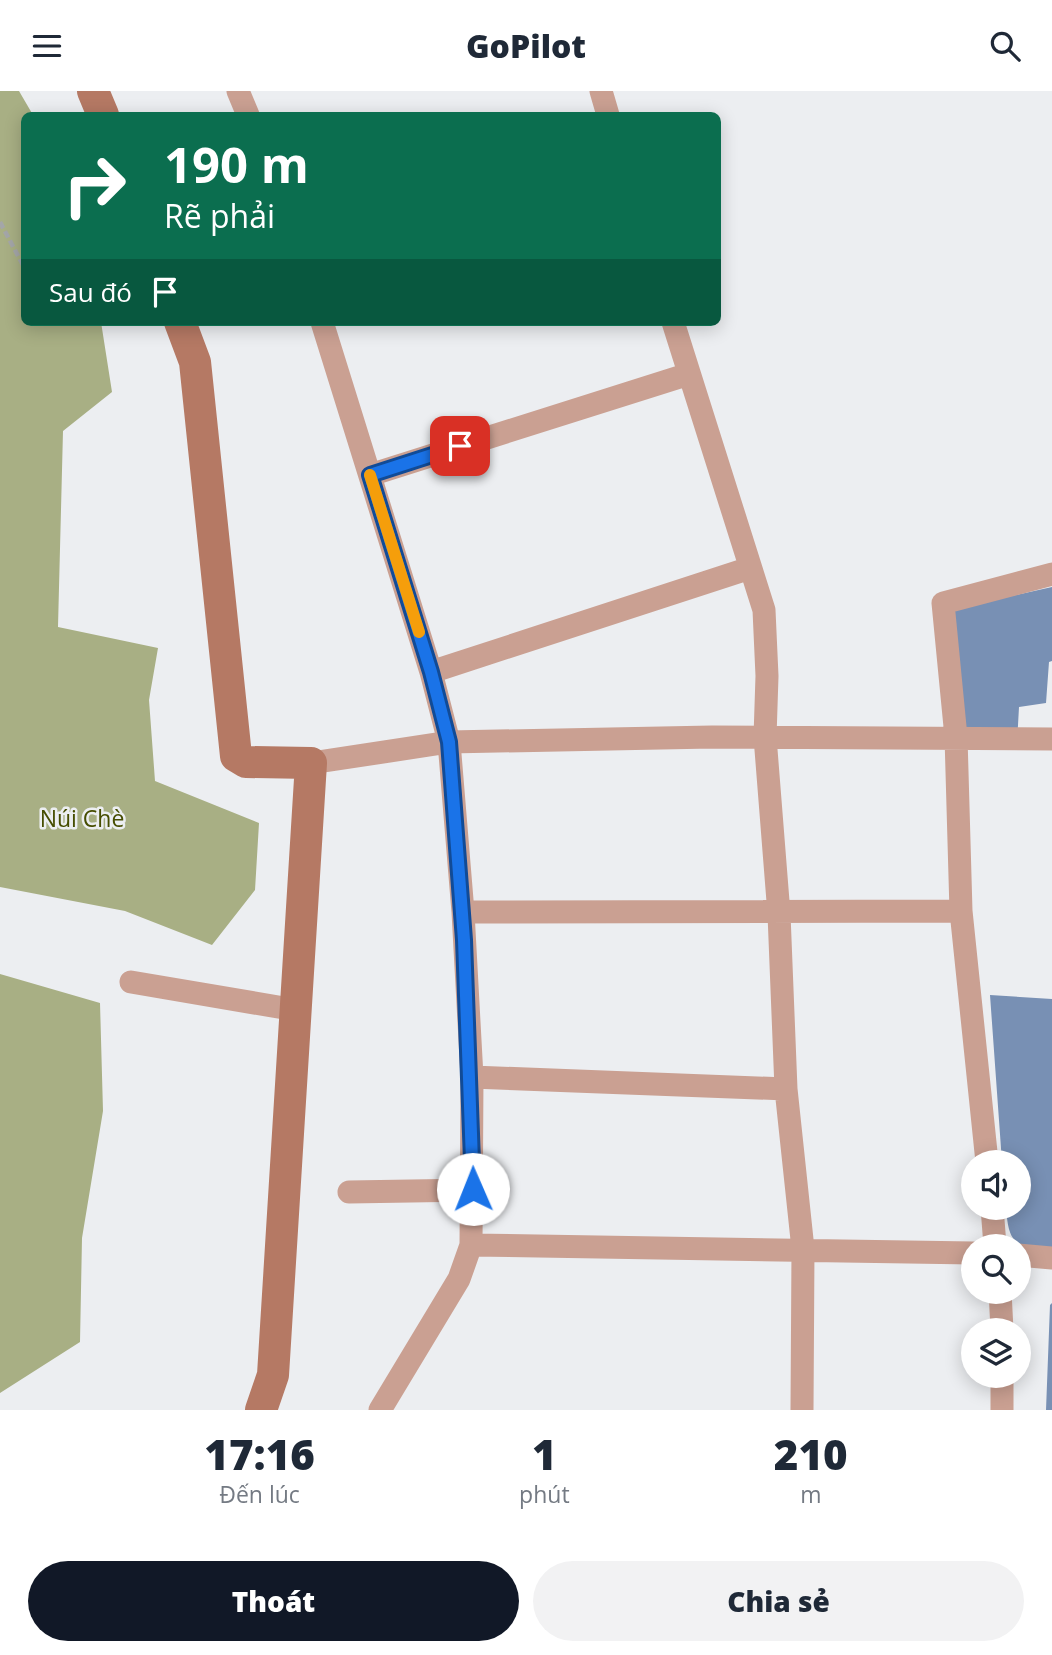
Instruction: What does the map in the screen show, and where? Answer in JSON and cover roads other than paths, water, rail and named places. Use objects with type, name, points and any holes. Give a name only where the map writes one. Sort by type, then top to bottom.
[{"type":"street","points":[[93,91],[102,112]]},
{"type":"street","points":[[238,91],[247,112]]},
{"type":"street","points":[[601,91],[607,112]]},
{"type":"street","points":[[182,326],[195,362],[236,756],[246,762],[311,763],[449,742],[765,737],[1052,739]]},
{"type":"street","points":[[323,326],[431,672],[449,742],[463,912],[472,1077],[471,1245],[459,1279],[380,1410]]},
{"type":"street","points":[[674,326],[764,610],[767,676],[765,737],[779,914],[786,1089],[803,1249],[802,1410]]},
{"type":"street","points":[[370,475],[690,374]]},
{"type":"street","points":[[431,672],[750,568]]},
{"type":"street","points":[[986,1150],[961,911],[956,737],[943,603],[1052,574]]},
{"type":"street","points":[[261,1410],[273,1375],[311,763]]},
{"type":"street","points":[[463,912],[779,914],[961,911]]},
{"type":"street","points":[[131,982],[296,1010]]},
{"type":"street","points":[[472,1077],[786,1089]]},
{"type":"street","points":[[349,1192],[473,1189]]},
{"type":"street","points":[[471,1245],[961,1253]]},
{"type":"street","points":[[1031,1256],[1052,1258]]},
{"type":"street","points":[[1002,1388],[1002,1410]]},
{"type":"water","points":[[1052,587],[1052,661],[1049,662],[1046,703],[1019,707],[1017,743],[961,744],[948,617],[956,608]]},
{"type":"water","points":[[990,995],[1052,999],[1052,1248],[1031,1247],[1031,1234],[1011,1234],[1008,1220],[1031,1220],[1031,1150],[1001,1150]]},
{"type":"water","points":[[1052,1303],[1052,1410],[1046,1410],[1050,1305]]},
{"type":"park label","name":"Núi Chè","points":[[82,819]]}]
